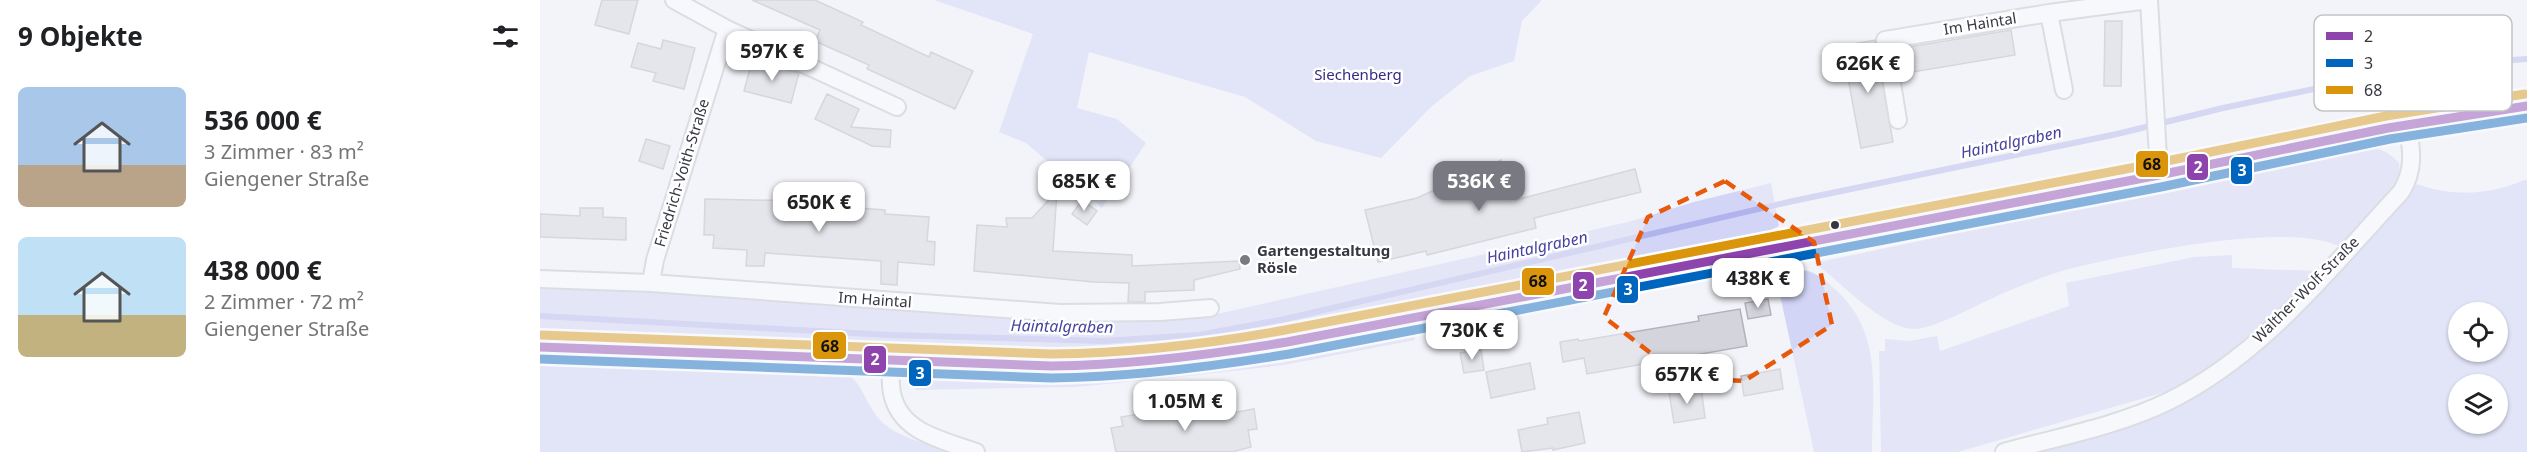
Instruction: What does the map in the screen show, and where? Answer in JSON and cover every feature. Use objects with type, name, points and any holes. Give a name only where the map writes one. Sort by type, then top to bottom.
[{"type":"main road","points":[[2512,108],[2527,106]]},
{"type":"main road","points":[[540,347],[1082,366],[1192,358],[1287,342],[1918,219],[2159,175],[2408,124],[2494,111]]},
{"type":"street","points":[[674,0],[727,29],[897,106]]},
{"type":"street","name":"Im Haintal","points":[[1898,120],[1885,39],[2149,0],[2159,175]]},
{"type":"street","points":[[2049,13],[2064,90]]},
{"type":"street","name":"Friedrich-Voith-Straße","points":[[651,283],[655,260],[727,29]]},
{"type":"street","name":"Walther-Wolf-Straße","points":[[2004,452],[2102,425],[2168,401],[2194,387],[2252,345],[2307,294],[2401,192],[2411,171],[2408,124]]},
{"type":"street","name":"Im Haintal","points":[[540,279],[651,283],[1060,313],[1160,312],[1210,308]]},
{"type":"street","points":[[890,360],[892,393],[901,415],[910,425],[924,433],[976,452]]},
{"type":"highlighted area","points":[[1725,181],[1814,242],[1832,325],[1744,381],[1683,378],[1604,317],[1648,217]]},
{"type":"shaded area","points":[[2359,144],[2386,152],[2399,163],[2400,174],[2395,190],[2342,248],[2319,240],[2287,237],[2249,238],[2208,242],[2129,256],[2048,276],[2003,293],[1937,324],[1916,329],[1891,322],[1877,314],[1815,263],[1943,236],[1987,216]]},
{"type":"shaded area","points":[[1771,183],[1779,226],[1748,241],[1261,339],[1075,357],[540,336],[540,288],[736,296],[1052,321],[1151,320],[1208,316],[1628,222],[1694,202]]},
{"type":"shaded area","points":[[2232,255],[2232,268],[2319,271],[2253,335],[2211,368],[2169,391],[1958,452],[1881,452],[1879,351],[1885,351],[1885,339],[1909,341],[1937,336],[1940,351],[2069,306],[2066,283],[2194,257]]},
{"type":"shaded area","points":[[1729,266],[1735,274],[1664,288],[1669,278]]},
{"type":"shaded area","points":[[1796,269],[1818,275],[1827,282],[1851,307],[1862,325],[1872,365],[1872,452],[1814,452],[1775,272]]},
{"type":"shaded area","points":[[1637,285],[1644,289],[1601,299],[1599,292]]},
{"type":"shaded area","points":[[1573,297],[1576,300],[1574,304],[1444,332],[1442,330],[1442,324]]},
{"type":"shaded area","points":[[1412,330],[1415,340],[1284,365],[1076,387],[915,390],[924,378],[937,373]]},
{"type":"green space","name":"Siechenberg","points":[[934,0],[1542,0],[1522,21],[1514,61],[1470,76],[1431,107],[1381,158],[1316,141],[1245,97],[1089,52],[1077,108],[1117,119],[1146,143],[1102,208],[1026,143],[999,132],[1033,34]]},
{"type":"green space","points":[[2527,180],[2527,452],[2037,452],[2124,426],[2287,323],[2417,184],[2457,192],[2498,189]]},
{"type":"green space","points":[[540,355],[833,367],[843,371],[857,383],[875,413],[887,426],[913,440],[949,452],[540,452]]},
{"type":"building","points":[[602,0],[638,0],[629,34],[595,25]]},
{"type":"building","points":[[752,0],[815,0],[929,57],[931,52],[973,71],[955,109],[867,69],[869,65],[815,41],[820,30]]},
{"type":"building","points":[[2105,21],[2122,21],[2121,86],[2104,86]]},
{"type":"building","points":[[2011,30],[2015,55],[1913,72],[1909,47]]},
{"type":"building","points":[[663,40],[695,48],[684,89],[653,81],[656,73],[631,67],[638,43],[661,49]]},
{"type":"building","points":[[1875,40],[1893,142],[1861,148],[1842,46]]},
{"type":"building","points":[[752,61],[799,73],[791,103],[744,91]]},
{"type":"building","points":[[827,94],[859,109],[851,127],[891,130],[890,147],[872,146],[815,119]]},
{"type":"building","points":[[646,139],[670,146],[663,169],[639,161]]},
{"type":"building","points":[[1501,160],[1515,200],[1635,169],[1641,192],[1534,218],[1536,228],[1427,255],[1426,251],[1378,262],[1365,210],[1417,198]]},
{"type":"building","points":[[1057,191],[1053,251],[1132,255],[1132,266],[1239,261],[1240,269],[1194,280],[1194,290],[1145,292],[1145,302],[1128,302],[1129,283],[974,271],[977,225],[1007,227],[1006,218],[1032,218]]},
{"type":"building","points":[[705,199],[809,201],[809,204],[885,210],[885,214],[929,217],[927,241],[935,242],[934,265],[898,262],[897,285],[881,284],[881,261],[765,253],[764,266],[746,266],[747,250],[713,248],[714,235],[704,235]]},
{"type":"building","points":[[1082,200],[1097,211],[1087,225],[1072,214]]},
{"type":"building","points":[[580,208],[603,208],[603,217],[626,218],[626,240],[540,237],[540,214],[580,216]]},
{"type":"building","points":[[1768,299],[1771,315],[1748,319],[1745,303]]},
{"type":"building","points":[[1740,309],[1747,346],[1587,374],[1584,358],[1563,362],[1560,342],[1578,339],[1579,341],[1699,321],[1698,316]]},
{"type":"building","points":[[1481,349],[1484,370],[1464,373],[1460,353]]},
{"type":"building","points":[[1530,363],[1535,389],[1491,398],[1486,372]]},
{"type":"building","points":[[1780,369],[1783,389],[1744,396],[1741,376]]},
{"type":"building","points":[[1701,387],[1705,418],[1674,423],[1669,392]]},
{"type":"building","points":[[1219,407],[1221,415],[1254,409],[1257,429],[1248,430],[1251,447],[1232,452],[1116,452],[1111,428],[1123,426],[1121,417],[1162,410],[1164,417]]},
{"type":"building","points":[[1579,412],[1585,443],[1553,450],[1553,448],[1522,452],[1518,430],[1548,424],[1547,418]]},
{"type":"waterway","name":"Haintalgraben","points":[[2512,60],[2527,59]]},
{"type":"waterway","name":"Haintalgraben","points":[[540,316],[890,335],[1103,341],[1199,335],[1285,319],[1793,201],[2117,134],[2314,89]]},
{"type":"transit line","name":"68","points":[[2512,96],[2525,94]]},
{"type":"transit line","name":"2","points":[[2512,108],[2527,106]]},
{"type":"transit line","name":"68","points":[[540,335],[1052,354],[1140,350],[1227,340],[2157,163],[2418,111]]},
{"type":"transit line","name":"2","points":[[540,347],[1052,366],[1111,364],[1199,355],[1287,342],[2159,175],[2388,128],[2495,111]]},
{"type":"transit line","name":"3","points":[[540,359],[1052,378],[1112,376],[1200,367],[1289,354],[2161,187],[2390,139],[2527,118]]},
{"type":"place","name":"Gartengestaltung Rösle","points":[[1245,260]]}]
